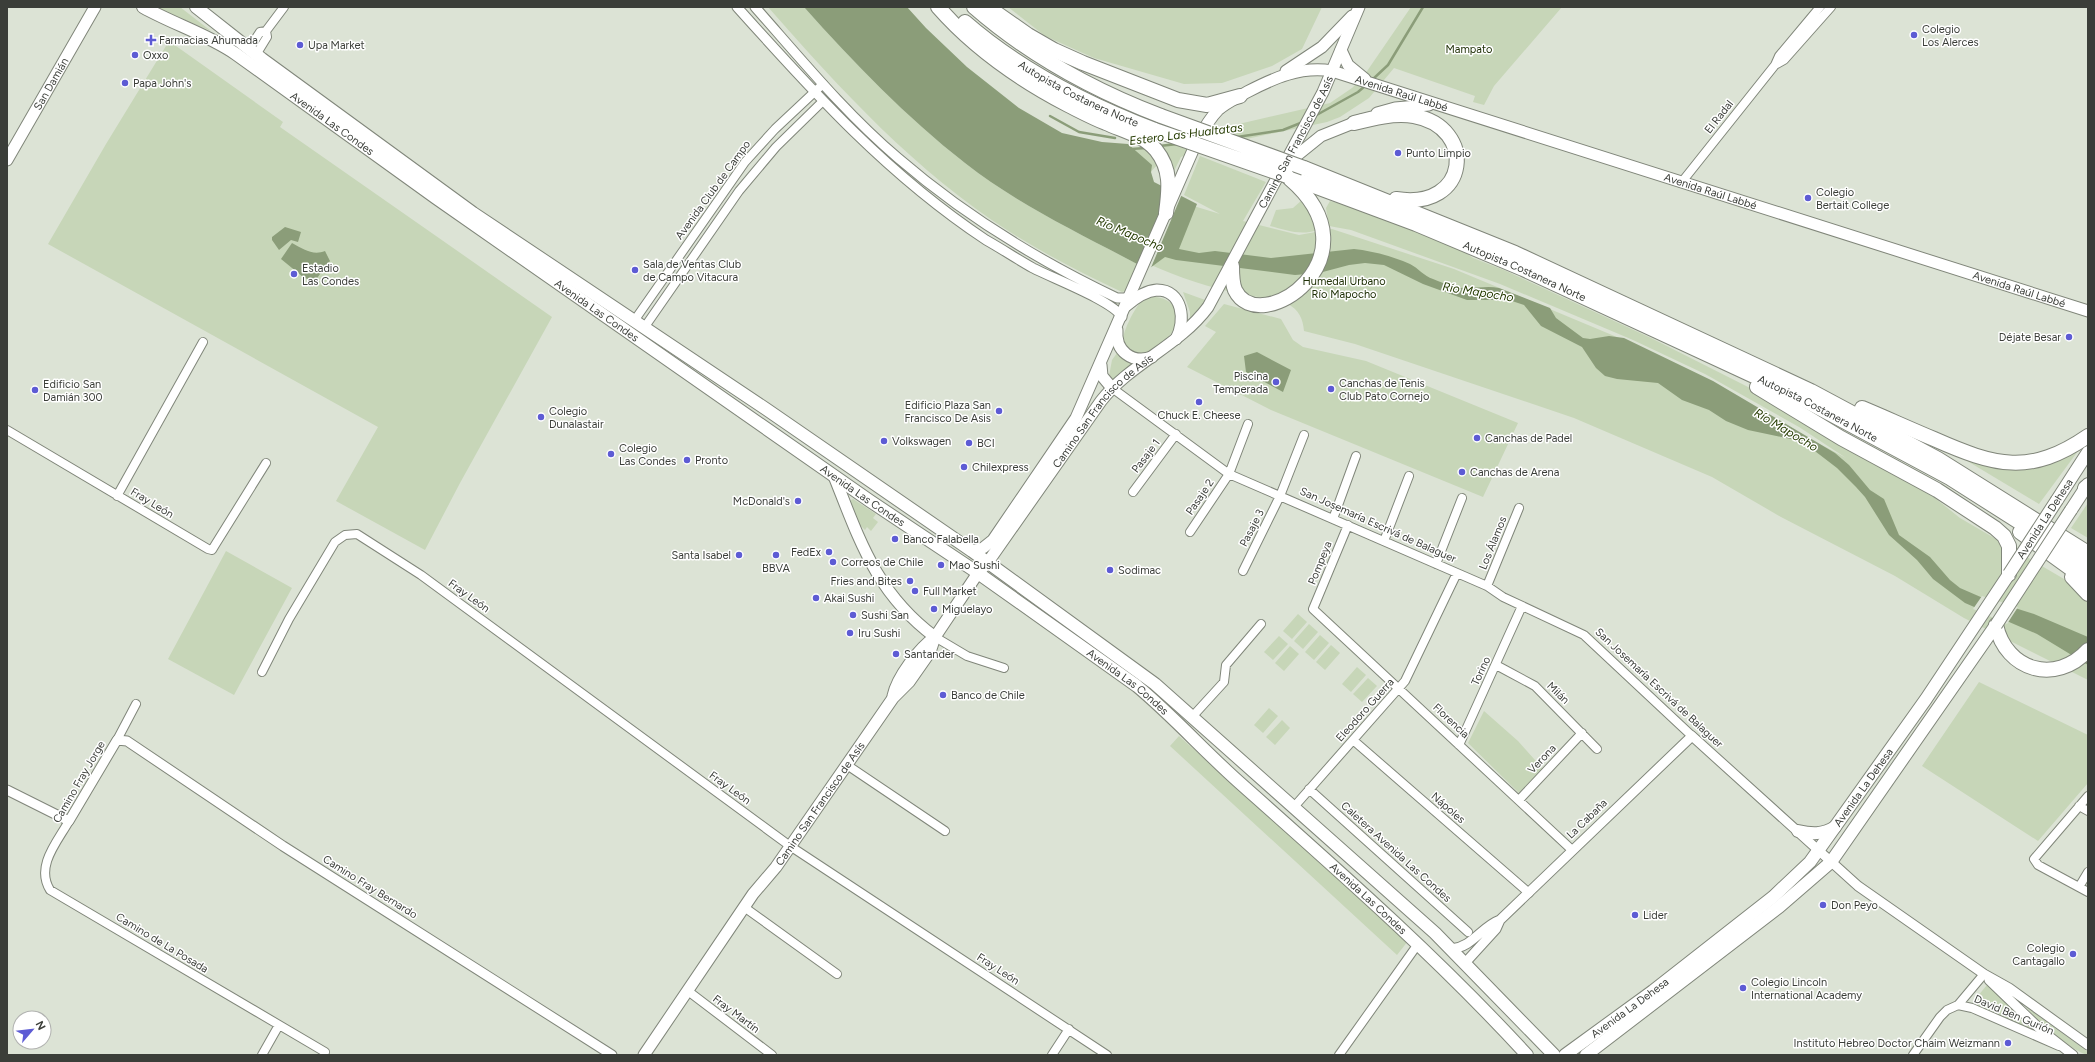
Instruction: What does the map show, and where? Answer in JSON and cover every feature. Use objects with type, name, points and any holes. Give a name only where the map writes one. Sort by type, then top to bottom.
[{"type":"highway","points":[[938,7],[971,39],[1030,84],[1087,115],[1130,133],[1151,145],[1165,164],[1169,186],[1166,213]]},
{"type":"highway","name":"Autopista Costanera Norte","points":[[948,7],[992,43],[1039,74],[1104,109],[1155,130],[1285,172],[1302,174],[1376,196],[1550,269],[1772,373],[1860,416],[1928,453],[2088,553]]},
{"type":"highway","name":"Autopista Costanera Norte","points":[[974,7],[1013,38],[1072,76],[1116,98],[1302,174],[1488,253],[1826,411],[1950,478],[2088,566]]},
{"type":"highway","points":[[988,7],[1028,35],[1060,53],[1178,100],[1207,105],[1240,96]]},
{"type":"highway","points":[[1354,123],[1397,115],[1422,118],[1442,128],[1449,136],[1455,150],[1456,165],[1454,176],[1447,186],[1436,195],[1417,201],[1376,196]]},
{"type":"highway","points":[[1232,266],[1234,286],[1238,295],[1247,303],[1260,306],[1272,304],[1292,294],[1306,283],[1315,270],[1323,244],[1321,219],[1307,196],[1285,172]]},
{"type":"highway","points":[[1700,351],[1735,375],[1841,438],[1955,501],[1995,528],[2004,536],[2010,551],[2009,574]]},
{"type":"highway","points":[[1772,373],[1847,401],[1965,453],[1995,462],[2024,463],[2047,458],[2067,450],[2088,436]]},
{"type":"highway","points":[[1950,478],[2075,580],[2088,594]]},
{"type":"highway","points":[[2013,528],[2088,581]]},
{"type":"highway","points":[[1996,625],[2002,643],[2013,657],[2036,670],[2047,671],[2066,667],[2076,661],[2088,650]]},
{"type":"main road","name":"San Damián","points":[[7,160],[95,7]]},
{"type":"main road","name":"Avenida Las Condes","points":[[143,7],[226,47],[442,203],[834,476],[978,572],[1137,686],[1249,791],[1418,944],[1527,1055]]},
{"type":"main road","name":"Avenida Las Condes","points":[[196,7],[253,52],[473,213],[796,429],[988,562],[1150,680],[1451,949],[1554,1055]]},
{"type":"main road","points":[[1332,71],[1359,7]]},
{"type":"main road","points":[[1275,78],[1322,47],[1338,32],[1359,7]]},
{"type":"main road","points":[[1341,50],[1354,75]]},
{"type":"main road","name":"Camino San Francisco de Asís","points":[[644,1055],[744,907],[790,846],[893,698],[898,683],[921,648],[935,637],[978,572],[988,562],[1085,422],[1112,388],[1153,356],[1174,343],[1198,320],[1219,289],[1259,215],[1285,172],[1295,146],[1323,92],[1332,71],[1307,70],[1275,78],[1240,96],[1219,110],[1208,123],[1197,141],[1120,322],[1080,411],[1063,439],[993,540],[983,548],[972,551]]},
{"type":"main road","name":"Avenida Raúl Labbé","points":[[1332,71],[1354,75],[1372,84],[2088,311]]},
{"type":"main road","points":[[1285,172],[1315,140],[1354,123],[1395,108],[1435,104]]},
{"type":"main road","points":[[1126,306],[1141,295],[1152,291],[1163,291],[1172,295],[1181,309],[1182,321],[1174,343]]},
{"type":"main road","points":[[1120,322],[1117,340],[1122,351],[1128,356],[1140,359],[1153,356]]},
{"type":"main road","points":[[1101,365],[1102,376],[1112,388]]},
{"type":"main road","points":[[773,433],[782,428],[796,429]]},
{"type":"main road","name":"Avenida La Dehesa","points":[[1565,1055],[1653,991],[1773,897],[1794,878],[1819,851],[1969,635],[2088,452]]},
{"type":"main road","points":[[834,476],[874,571],[901,608],[935,637]]},
{"type":"main road","name":"Avenida La Dehesa","points":[[1586,1055],[1773,912],[1807,885],[1831,862],[1996,625],[2087,486]]},
{"type":"main road","points":[[1249,791],[1261,785],[1273,790]]},
{"type":"main road","points":[[1798,831],[1816,834],[1827,832],[1836,827]]},
{"type":"main road","points":[[1431,957],[1450,966],[1458,967],[1465,963]]},
{"type":"street","points":[[253,52],[267,37],[266,31],[284,7]]},
{"type":"street","points":[[737,7],[822,102],[894,170],[962,223],[1031,267],[1112,307],[1120,322]]},
{"type":"street","points":[[755,7],[823,84],[897,158],[970,214],[1020,246],[1114,296],[1121,298],[1131,294]]},
{"type":"street","name":"El Radal","points":[[1681,183],[1775,65],[1779,56],[1820,7]]},
{"type":"street","name":"El Radal","points":[[1775,65],[1784,60],[1831,7]]},
{"type":"street","name":"Avenida Club de Campo","points":[[639,325],[680,254],[729,184],[759,146],[823,84]]},
{"type":"street","name":"Avenida Club de Campo","points":[[639,325],[690,261],[739,191],[785,138],[822,102]]},
{"type":"street","points":[[775,129],[785,138]]},
{"type":"street","points":[[729,184],[739,191]]},
{"type":"street","points":[[680,254],[690,261]]},
{"type":"street","name":"Fray León","points":[[117,496],[203,342]]},
{"type":"street","name":"San Josemaría Escrivá de Balaguer","points":[[1112,388],[1229,474],[1487,586],[1502,597],[1584,635],[1692,736],[1858,886],[1984,974],[2009,988],[2088,1045]]},
{"type":"street","name":"Pasaje 2","points":[[1190,532],[1229,474],[1248,424]]},
{"type":"street","name":"Fray León","points":[[7,430],[117,496],[212,550],[266,462]]},
{"type":"street","name":"Pasaje 1","points":[[1133,492],[1176,434]]},
{"type":"street","name":"Pasaje 3","points":[[1243,571],[1280,496],[1304,435]]},
{"type":"street","points":[[1333,519],[1356,456]]},
{"type":"street","points":[[1384,541],[1410,476]]},
{"type":"street","points":[[1436,564],[1462,498]]},
{"type":"street","name":"Los Álamos","points":[[1487,586],[1519,508]]},
{"type":"street","name":"Pompeya","points":[[1313,609],[1348,525]]},
{"type":"street","name":"Fray León","points":[[262,672],[289,619],[335,542],[345,535],[357,534],[421,575],[790,846],[1107,1055]]},
{"type":"street","name":"Eleodoro Guerra","points":[[1293,808],[1400,688],[1408,676],[1457,573]]},
{"type":"street","name":"Torino","points":[[1459,745],[1522,606]]},
{"type":"street","name":"Florencia","points":[[1313,609],[1400,688],[1572,850]]},
{"type":"street","points":[[1192,717],[1224,682],[1226,665],[1261,624]]},
{"type":"street","points":[[935,637],[967,656],[1004,668]]},
{"type":"street","name":"Milán","points":[[1496,665],[1535,686],[1597,749]]},
{"type":"street","name":"Camino Fray Jorge","points":[[44,872],[46,864],[69,821],[117,740],[136,704]]},
{"type":"street","name":"Verona","points":[[1519,800],[1582,733]]},
{"type":"street","name":"La Cabaña","points":[[1451,949],[1467,945],[1491,924],[1500,920],[1692,736]]},
{"type":"street","name":"Camino Fray Bernardo","points":[[117,740],[122,739],[134,744],[290,850],[612,1055]]},
{"type":"street","name":"Nápoles","points":[[1353,740],[1528,893]]},
{"type":"street","points":[[847,764],[945,831]]},
{"type":"street","name":"Caletera Avenida Las Condes","points":[[1309,789],[1468,932]]},
{"type":"street","points":[[7,790],[69,821]]},
{"type":"street","points":[[2088,796],[2037,854],[2034,860],[2038,865],[2088,892]]},
{"type":"street","points":[[2079,806],[2088,811]]},
{"type":"street","name":"Camino de La Posada","points":[[44,872],[46,884],[50,890],[325,1052]]},
{"type":"street","points":[[2079,887],[2088,872]]},
{"type":"street","points":[[744,907],[837,974]]},
{"type":"street","name":"La Cabaña","points":[[1465,963],[1496,929],[1500,920]]},
{"type":"street","points":[[1339,1055],[1418,944]]},
{"type":"street","name":"San Josemaría Escrivá de Balaguer","points":[[1984,974],[2003,996],[2061,1047],[2073,1055]]},
{"type":"street","name":"David Ben Gurión","points":[[1913,1055],[1940,1017],[1947,1010],[1958,1005],[1984,974]]},
{"type":"street","name":"Fray Martín","points":[[688,991],[772,1055]]},
{"type":"street","name":"David Ben Gurión","points":[[1958,1005],[1972,1008],[2061,1047]]},
{"type":"street","points":[[262,1055],[279,1025]]},
{"type":"street","points":[[1052,1055],[1069,1029]]},
{"type":"green space","points":[[155,7],[180,7],[211,31]]},
{"type":"green space","points":[[768,7],[804,7],[881,89],[922,127],[965,163],[985,178],[1027,205],[1137,264],[1126,291],[1122,292],[1037,249],[976,209],[943,183],[911,156],[852,99]]},
{"type":"green space","points":[[1008,7],[1322,7],[1302,49],[1272,66],[1222,83],[1184,84],[1094,58],[1045,36]]},
{"type":"green space","name":"Humedal Urbano Río Mapocho","points":[[1411,7],[1562,7],[1494,86],[1484,105],[1473,102],[1475,96],[1394,68],[1369,98],[1340,117],[1327,122],[1192,152],[1181,157],[1174,171],[1158,165],[1151,172],[1149,182],[1187,204],[1220,214],[1184,195],[1200,156],[1266,182],[1243,221],[1299,235],[1332,229],[1454,269],[1636,345],[1846,458],[1799,427],[1705,374],[1633,340],[1500,284],[1351,230],[1329,226],[1326,208],[1330,201],[1365,210],[1451,243],[1473,258],[1504,270],[1651,338],[1756,391],[1921,487],[1960,518],[2088,593],[2088,680],[1964,618],[1895,576],[1781,517],[1712,477],[1574,418],[1355,344],[1304,331],[1303,323],[1298,312],[1292,306],[1283,302],[1237,293],[1183,278],[1136,258],[929,37],[1029,119],[1069,139],[1126,151],[1156,147],[1152,140],[1162,145],[1230,126],[1330,103],[1352,88],[1363,77]]},
{"type":"green space","name":"Estadio Las Condes","points":[[169,41],[283,122],[280,127],[552,317],[460,483],[425,550],[336,501],[378,427],[48,244],[106,144]]},
{"type":"green space","points":[[1302,200],[1308,208],[1317,230],[1311,232],[1299,232],[1288,231],[1270,226],[1276,210],[1293,208]]},
{"type":"green space","points":[[1183,292],[1208,301],[1190,323],[1190,312]]},
{"type":"green space","points":[[1152,297],[1165,299],[1174,306],[1177,311],[1177,323],[1169,336],[1161,344],[1147,352],[1140,354],[1130,352],[1125,348],[1123,341],[1129,320],[1142,301]]},
{"type":"green space","name":"Canchas de Tenis Club Pato Cornejo","points":[[1224,304],[1281,319],[1293,340],[1303,347],[1366,361],[1518,423],[1483,497],[1271,410],[1187,367],[1216,332],[1205,326]]},
{"type":"green space","points":[[1117,353],[1124,359],[1135,363],[1113,381],[1109,376],[1112,360]]},
{"type":"green space","points":[[2081,447],[2039,504],[1959,456],[1997,463]]},
{"type":"green space","points":[[853,499],[876,514],[873,518],[878,522],[871,531],[867,527],[865,530],[859,524],[850,501]]},
{"type":"green space","points":[[2088,503],[2088,538],[2071,528]]},
{"type":"green space","points":[[226,551],[292,588],[234,695],[168,659]]},
{"type":"green space","points":[[1298,614],[1307,622],[1292,639],[1283,631]]},
{"type":"green space","points":[[1309,624],[1318,632],[1303,649],[1294,641]]},
{"type":"green space","points":[[1320,635],[1329,643],[1314,660],[1305,652]]},
{"type":"green space","points":[[1279,636],[1288,644],[1273,660],[1264,652]]},
{"type":"green space","points":[[1331,645],[1340,653],[1325,670],[1316,662]]},
{"type":"green space","points":[[1290,646],[1299,654],[1284,671],[1275,663]]},
{"type":"green space","points":[[1357,667],[1366,675],[1351,692],[1342,684]]},
{"type":"green space","points":[[1368,678],[1377,686],[1362,702],[1353,694]]},
{"type":"green space","points":[[1979,682],[2088,735],[2088,783],[2038,841],[1922,766]]},
{"type":"green space","points":[[1269,708],[1278,716],[1263,733],[1254,725]]},
{"type":"green space","points":[[1484,711],[1518,741],[1543,769],[1519,793],[1468,743]]},
{"type":"green space","points":[[1282,720],[1290,728],[1275,745],[1266,737]]},
{"type":"green space","points":[[1179,736],[1408,941],[1397,955],[1170,746]]},
{"type":"green space","points":[[1987,985],[2041,1036],[1972,1003]]},
{"type":"green space","points":[[2025,1006],[2088,1052],[2088,1055],[2081,1053],[2064,1042],[2037,1019]]},
{"type":"water","name":"Río Mapocho","points":[[804,7],[907,7],[926,28],[967,67],[1019,108],[1062,133],[1102,142],[1128,144],[1152,165],[1151,172],[1154,182],[1197,204],[1179,249],[1199,253],[1215,251],[1271,258],[1354,249],[1382,254],[1410,264],[1430,278],[1453,286],[1465,288],[1499,288],[1550,308],[1556,318],[1583,338],[1590,339],[1609,336],[1624,338],[1713,381],[1835,453],[1849,465],[1870,490],[1884,499],[1899,535],[1930,557],[1950,580],[1960,588],[1983,598],[2034,614],[2088,637],[2088,665],[2037,634],[1965,603],[1933,579],[1917,560],[1889,535],[1865,497],[1856,487],[1837,468],[1807,445],[1791,439],[1748,430],[1726,421],[1709,410],[1682,400],[1658,383],[1617,379],[1605,376],[1596,368],[1582,347],[1541,326],[1524,305],[1509,300],[1467,300],[1423,284],[1384,265],[1365,263],[1349,265],[1319,273],[1295,275],[1176,260],[1165,257],[1150,268],[1137,264],[1027,205],[985,178],[965,163],[922,127],[881,89]]},
{"type":"water","points":[[285,227],[301,232],[298,242],[291,240],[279,250],[272,240],[272,237]]},
{"type":"water","points":[[292,243],[316,253],[325,251],[330,261],[314,282],[303,277],[281,259]]},
{"type":"water","name":"Piscina Temperada","points":[[1257,352],[1291,370],[1283,392],[1246,372],[1244,356]]},
{"type":"pier","points":[[1163,185],[1182,194],[1150,270],[1138,266],[1162,205]]},
{"type":"pier","points":[[1982,596],[2018,607],[2007,624],[1973,609]]},
{"type":"waterway","name":"Estero Las Hualtatas","points":[[1372,80],[1388,65],[1423,7]]},
{"type":"waterway","name":"Estero Las Hualtatas","points":[[1313,117],[1358,92],[1365,86]]},
{"type":"waterway","points":[[1050,116],[1079,132],[1115,138]]},
{"type":"waterway","name":"Estero Las Hualtatas","points":[[1237,137],[1283,130],[1303,122]]},
{"type":"waterway","name":"Estero Las Hualtatas","points":[[1159,146],[1178,144]]},
{"type":"waterway","name":"Estero Las Hualtatas","points":[[1131,149],[1146,148]]},
{"type":"place","name":"Colegio Los Alerces","points":[[1914,35]]},
{"type":"place","name":"Farmacias Ahumada","points":[[151,40]]},
{"type":"place","name":"Upa Market","points":[[300,45]]},
{"type":"place","name":"Oxxo","points":[[135,55]]},
{"type":"place","name":"Papa John's","points":[[125,83]]},
{"type":"place","name":"Punto Limpio","points":[[1398,153]]},
{"type":"place","name":"Colegio Bertait College","points":[[1808,198]]},
{"type":"place","name":"Sala de Ventas Club de Campo Vitacura","points":[[635,270]]},
{"type":"place","name":"Estadio Las Condes","points":[[294,274]]},
{"type":"place","name":"Déjate Besar","points":[[2069,337]]},
{"type":"place","name":"Piscina Temperada","points":[[1276,382]]},
{"type":"place","name":"Canchas de Tenis Club Pato Cornejo","points":[[1331,389]]},
{"type":"place","name":"Edificio San Damián 300","points":[[35,390]]},
{"type":"place","name":"Chuck E. Cheese","points":[[1199,402]]},
{"type":"place","name":"Edificio Plaza San Francisco De Asis","points":[[999,411]]},
{"type":"place","name":"Colegio Dunalastair","points":[[541,417]]},
{"type":"place","name":"Canchas de Padel","points":[[1477,438]]},
{"type":"place","name":"Volkswagen","points":[[884,441]]},
{"type":"place","name":"BCI","points":[[969,443]]},
{"type":"place","name":"Colegio Las Condes","points":[[611,454]]},
{"type":"place","name":"Pronto","points":[[687,460]]},
{"type":"place","name":"Chilexpress","points":[[964,467]]},
{"type":"place","name":"Canchas de Arena","points":[[1462,472]]},
{"type":"place","name":"McDonald's","points":[[798,501]]},
{"type":"place","name":"Banco Falabella","points":[[895,539]]},
{"type":"place","name":"FedEx","points":[[829,552]]},
{"type":"place","name":"Santa Isabel","points":[[739,555]]},
{"type":"place","name":"BBVA","points":[[776,555]]},
{"type":"place","name":"Correos de Chile","points":[[833,562]]},
{"type":"place","name":"Mao Sushi","points":[[941,565]]},
{"type":"place","name":"Sodimac","points":[[1110,570]]},
{"type":"place","name":"Fries and Bites","points":[[910,581]]},
{"type":"place","name":"Full Market","points":[[915,591]]},
{"type":"place","name":"Akai Sushi","points":[[816,598]]},
{"type":"place","name":"Miguelayo","points":[[934,609]]},
{"type":"place","name":"Sushi San","points":[[853,615]]},
{"type":"place","name":"Iru Sushi","points":[[850,633]]},
{"type":"place","name":"Santander","points":[[896,654]]},
{"type":"place","name":"Banco de Chile","points":[[943,695]]},
{"type":"place","name":"Don Peyo","points":[[1823,905]]},
{"type":"place","name":"Lider","points":[[1635,915]]},
{"type":"place","name":"Colegio Cantagallo","points":[[2073,954]]},
{"type":"place","name":"Colegio Lincoln International Academy","points":[[1743,988]]},
{"type":"place","name":"Instituto Hebreo Doctor Chaim Weizmann","points":[[2008,1043]]},
{"type":"park label","name":"Mampato","points":[[1469,49]]}]
